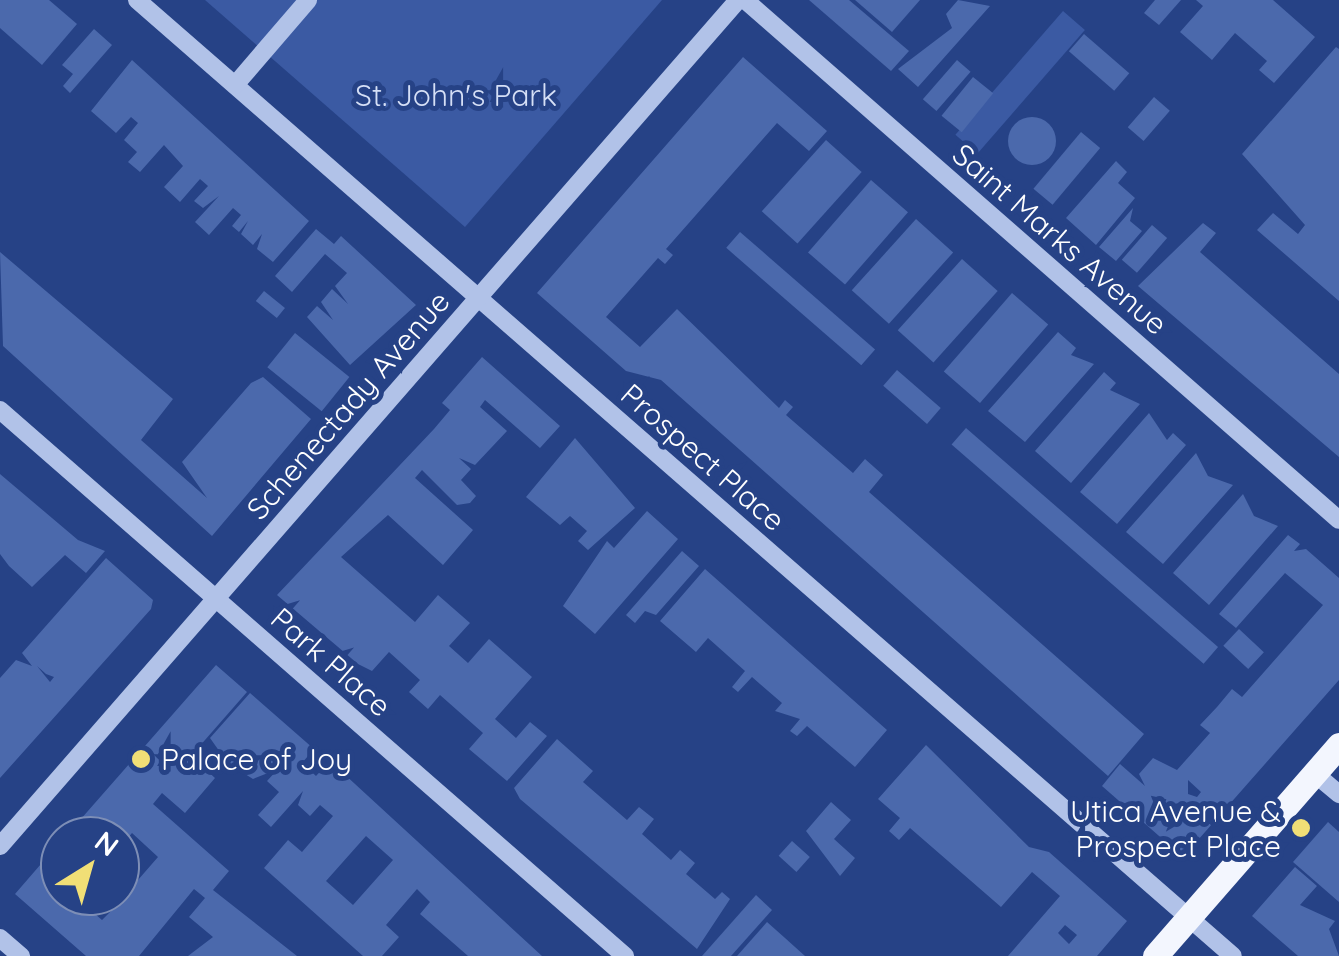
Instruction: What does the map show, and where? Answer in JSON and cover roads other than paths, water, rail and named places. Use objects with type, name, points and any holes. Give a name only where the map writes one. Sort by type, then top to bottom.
[{"type":"main road","points":[[1155,956],[1339,745]]},
{"type":"street","name":"Prospect Place","points":[[137,0],[1233,956]]},
{"type":"street","points":[[235,85],[308,0]]},
{"type":"street","name":"Schenectady Avenue","points":[[0,846],[742,0]]},
{"type":"street","name":"Saint Marks Avenue","points":[[742,0],[1339,520]]},
{"type":"street","name":"Park Place","points":[[0,410],[625,956]]},
{"type":"street","points":[[1314,773],[1339,794]]},
{"type":"street","points":[[0,938],[21,956]]},
{"type":"place","name":"Palace of Joy","points":[[141,759]]},
{"type":"place","name":"Utica Avenue & Prospect Place","points":[[1301,828]]},
{"type":"park label","name":"St. John's Park","points":[[456,95]]}]
